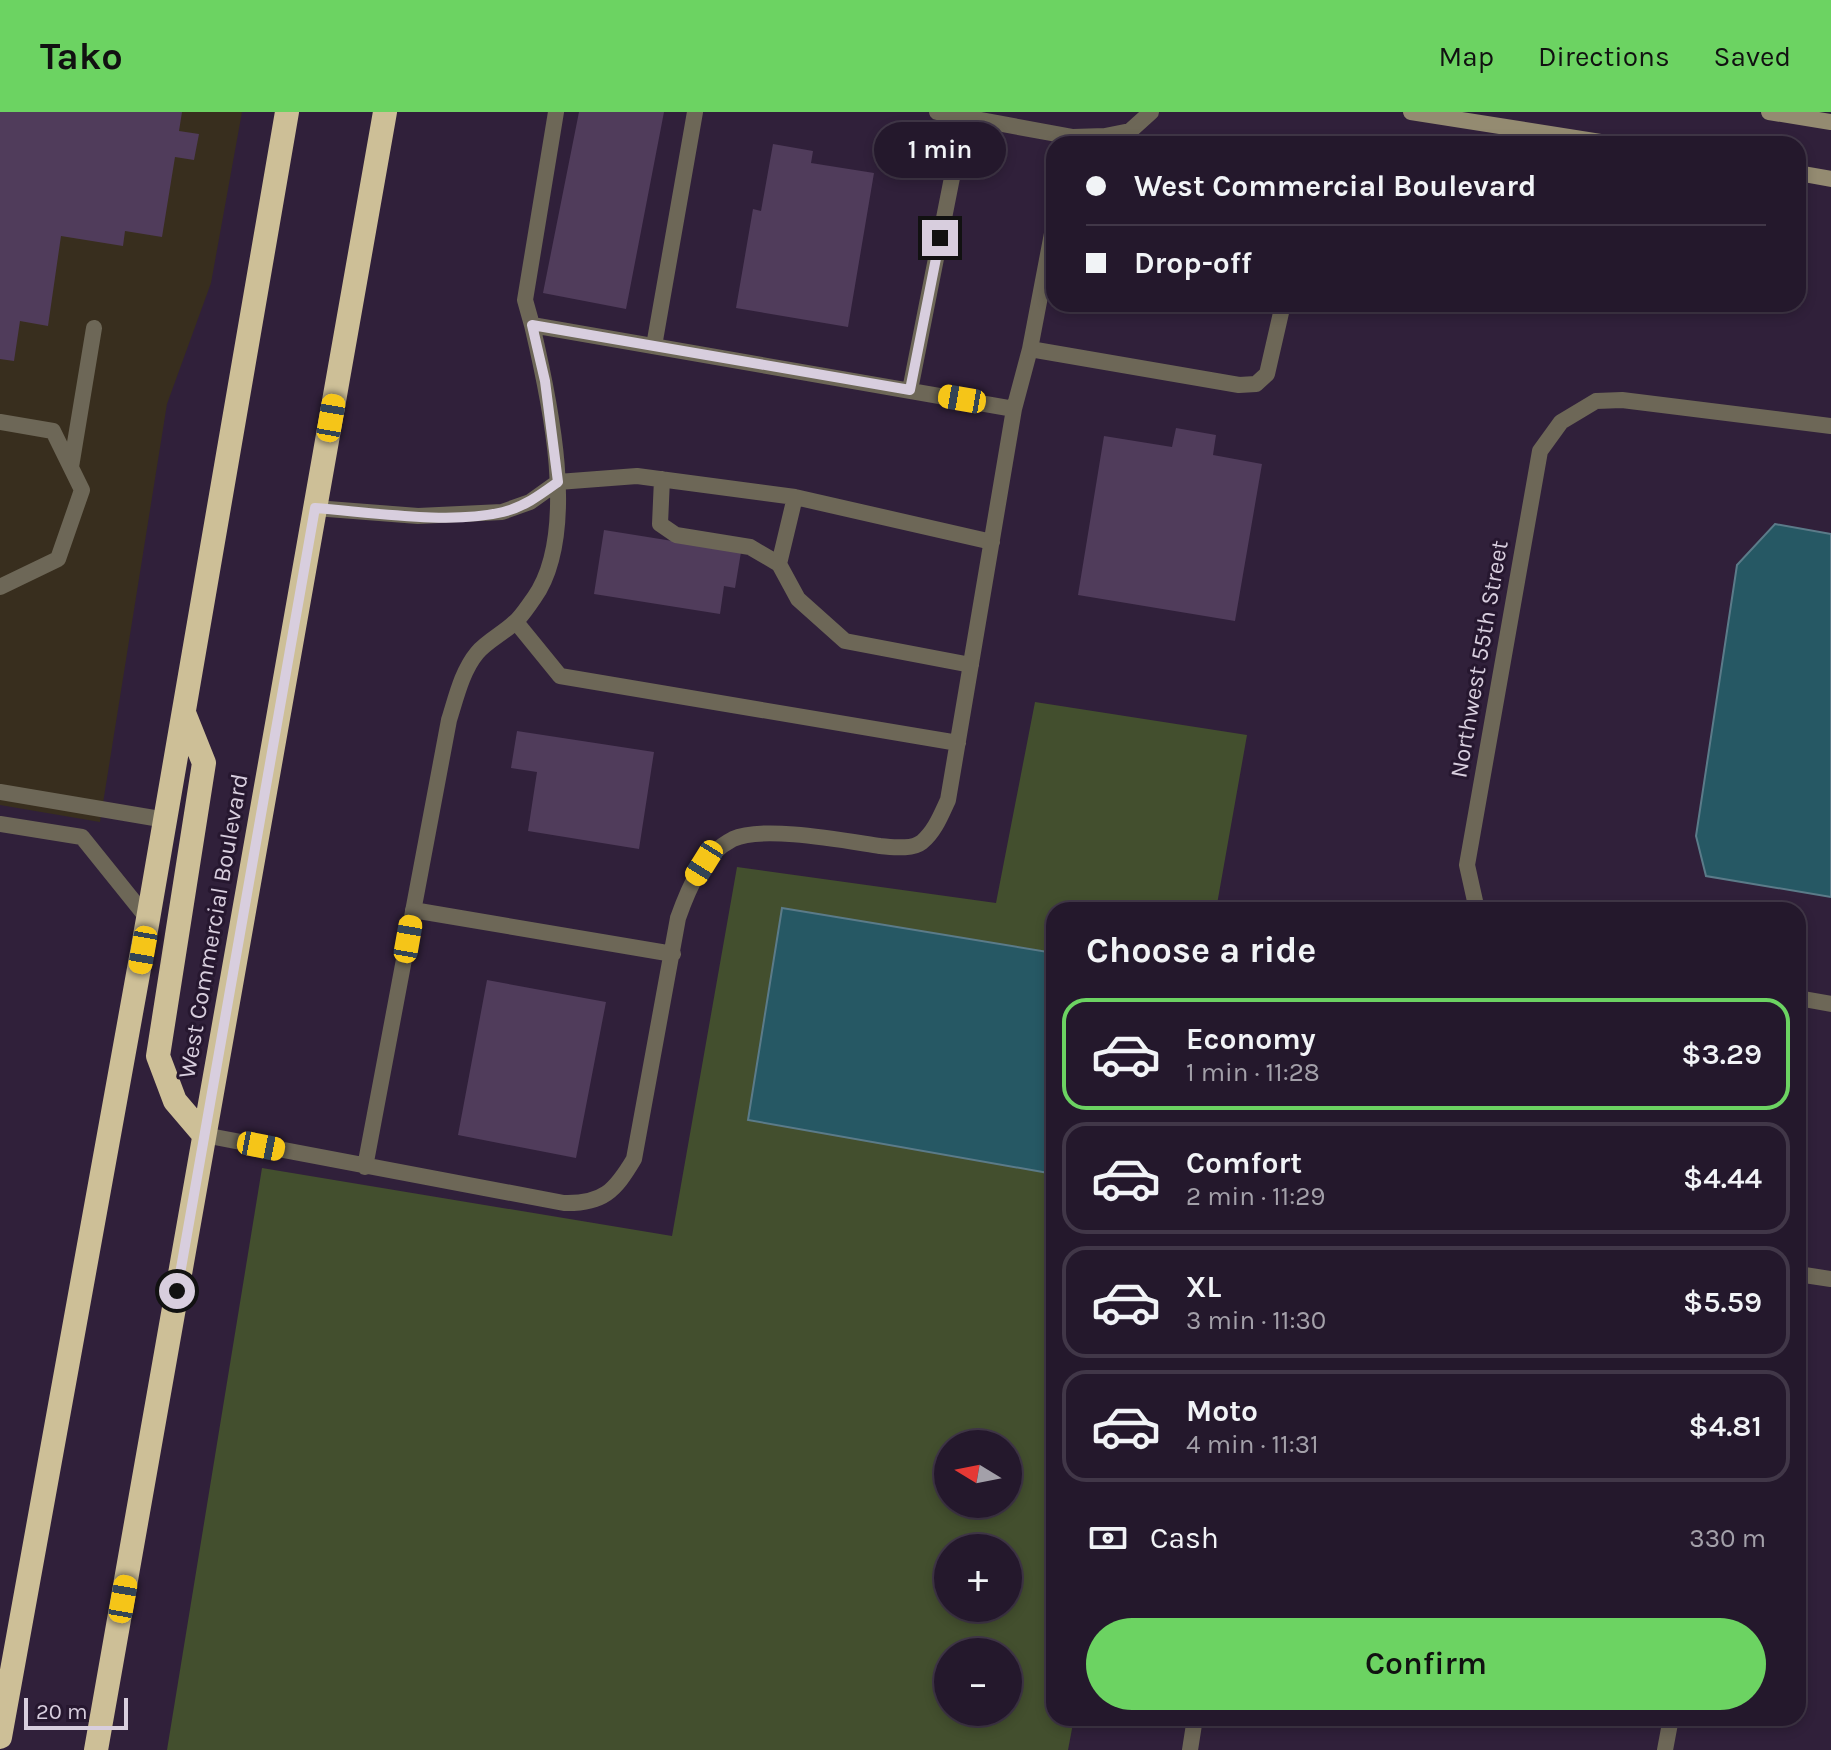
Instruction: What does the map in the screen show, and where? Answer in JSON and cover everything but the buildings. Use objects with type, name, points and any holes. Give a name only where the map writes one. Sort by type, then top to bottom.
[{"type":"highway","points":[[0,1737],[166,820],[287,112]]},
{"type":"highway","name":"West Commercial Boulevard","points":[[96,1750],[385,112]]},
{"type":"highway","points":[[184,713],[204,763],[158,1056],[175,1101],[204,1135]]},
{"type":"street","points":[[365,1167],[449,720],[459,687],[477,653],[516,622],[537,594],[551,559],[557,527],[558,482],[545,381],[525,300],[556,112]]},
{"type":"street","points":[[654,346],[695,112]]},
{"type":"street","points":[[937,112],[1053,136]]},
{"type":"street","points":[[1105,136],[1130,131],[1151,112]]},
{"type":"street","points":[[1411,112],[1562,136]]},
{"type":"street","points":[[1769,112],[1831,122]]},
{"type":"street","points":[[910,390],[964,117]]},
{"type":"street","points":[[1806,174],[1831,179]]},
{"type":"street","points":[[204,1135],[564,1203],[586,1204],[607,1194],[621,1180],[634,1159],[678,918],[688,888],[704,863],[735,838],[793,835],[899,848],[920,844],[937,824],[948,800],[1014,409],[1030,349],[1046,267]]},
{"type":"street","points":[[1030,349],[1239,385],[1256,384],[1267,374],[1281,312]]},
{"type":"street","points":[[532,325],[1014,409]]},
{"type":"street","points":[[71,467],[94,328]]},
{"type":"street","name":"Northwest 55th Street","points":[[1475,902],[1467,865],[1540,451],[1561,422],[1596,401],[1622,400],[1831,426]]},
{"type":"street","points":[[0,422],[53,431],[82,490],[58,559],[0,587]]},
{"type":"street","points":[[315,508],[418,516],[502,512],[530,502],[558,482],[637,476],[795,497],[992,542]]},
{"type":"street","points":[[662,479],[660,524],[676,535],[750,547],[779,564],[798,599],[845,641],[971,665]]},
{"type":"street","points":[[779,564],[795,497]]},
{"type":"street","points":[[516,622],[560,676],[958,743]]},
{"type":"street","points":[[0,792],[166,820]]},
{"type":"street","points":[[0,824],[82,837],[148,919]]},
{"type":"street","points":[[413,910],[673,954]]},
{"type":"street","points":[[1806,999],[1831,1004]]},
{"type":"street","points":[[1806,1275],[1831,1279]]},
{"type":"street","points":[[1190,1750],[1194,1726]]},
{"type":"street","points":[[1665,1750],[1670,1726]]},
{"type":"shaded area","points":[[0,112],[242,112],[211,283],[167,404],[100,822],[0,805]]},
{"type":"shaded area","points":[[1775,524],[1831,534],[1831,897],[1706,876],[1696,836],[1737,565]]},
{"type":"shaded area","points":[[1035,702],[1247,735],[1217,902],[1046,902],[1046,1726],[1072,1726],[1068,1750],[167,1750],[262,1168],[672,1236],[737,867],[996,903]]},
{"type":"shaded area","points":[[782,908],[1046,952],[1046,1173],[748,1120]]},
{"type":"route","points":[[177,1291],[315,508],[418,516],[502,512],[530,502],[558,482],[545,381],[532,325],[910,390],[940,238]]}]
